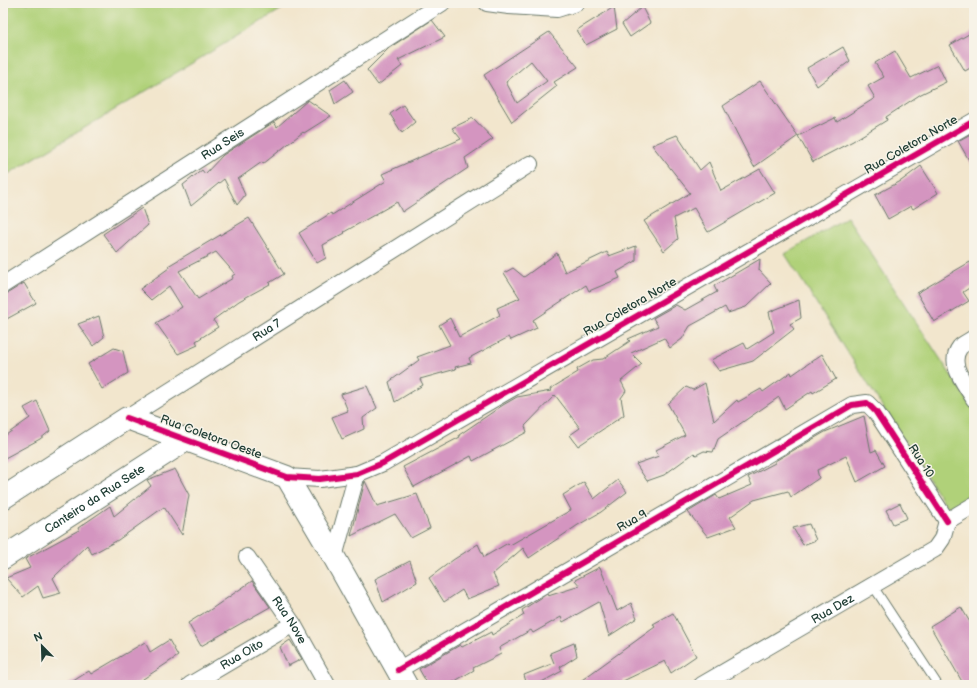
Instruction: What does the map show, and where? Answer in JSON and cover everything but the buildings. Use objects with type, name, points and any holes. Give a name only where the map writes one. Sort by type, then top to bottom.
[{"type":"street","name":"Rua Seis","points":[[3,285],[442,3]]},
{"type":"street","points":[[487,3],[557,9],[576,3]]},
{"type":"street","name":"Rua Coletora Norte","points":[[287,477],[320,479],[357,474],[383,464],[974,121]]},
{"type":"street","name":"Rua 7","points":[[3,498],[530,164]]},
{"type":"street","points":[[968,342],[955,356],[956,368],[974,399]]},
{"type":"street","name":"Rua 9","points":[[402,677],[852,405],[867,403],[876,412]]},
{"type":"street","name":"Rua 10","points":[[876,412],[947,521]]},
{"type":"street","name":"Rua Coletora Oeste","points":[[127,418],[287,477]]},
{"type":"street","name":"Canteiro da Rua Sete","points":[[3,558],[186,440]]},
{"type":"street","points":[[334,557],[357,474]]},
{"type":"street","points":[[287,477],[402,677]]},
{"type":"street","points":[[947,521],[974,505]]},
{"type":"street","name":"Rua Dez","points":[[702,685],[935,549],[942,539],[947,521]]},
{"type":"street","name":"Rua Nove","points":[[247,557],[293,624],[327,685]]},
{"type":"street","name":"Rua Oito","points":[[190,685],[293,624]]},
{"type":"lane","points":[[873,586],[938,685]]},
{"type":"green space","points":[[3,3],[292,3],[3,177]]},
{"type":"green space","points":[[847,217],[974,410],[974,500],[951,514],[785,254]]},
{"type":"cycle path","points":[[127,418],[287,477],[320,479],[357,474],[383,463],[974,121]]},
{"type":"cycle path","points":[[398,670],[852,405],[867,403],[876,412],[947,521]]}]
